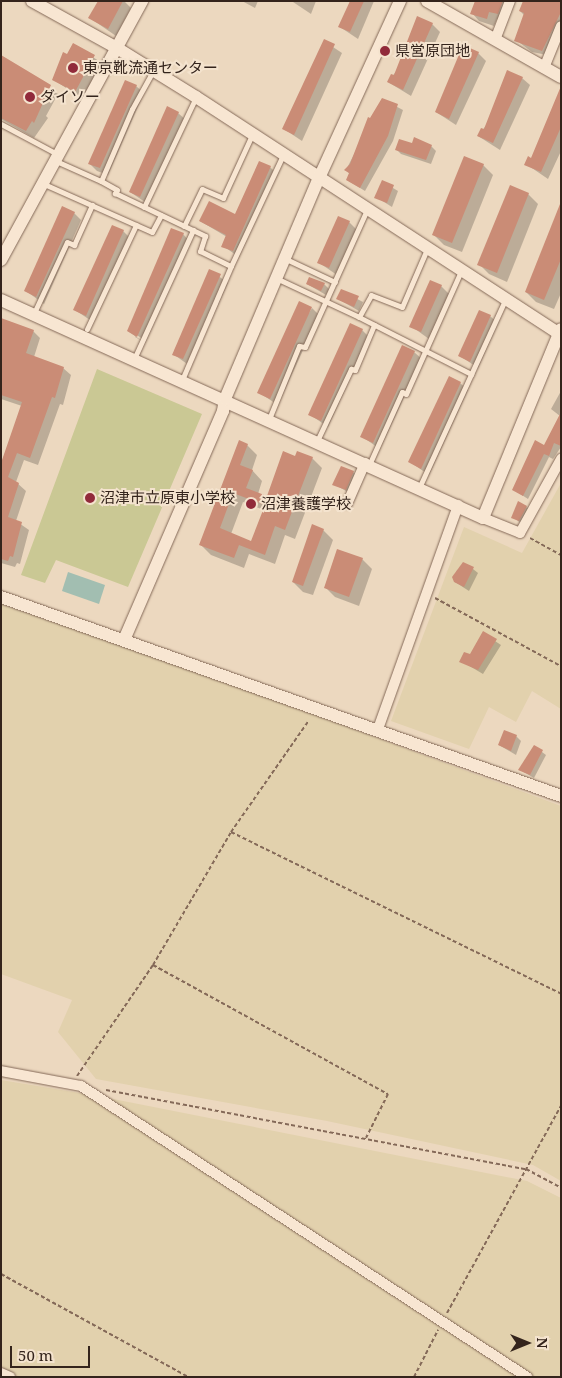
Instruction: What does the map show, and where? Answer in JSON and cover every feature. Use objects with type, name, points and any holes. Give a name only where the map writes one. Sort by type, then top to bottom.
[{"type":"street","points":[[32,1],[118,48],[506,300],[560,332],[483,518]]},
{"type":"street","points":[[1,260],[142,1]]},
{"type":"street","points":[[124,640],[223,411],[225,400],[319,178],[400,1]]},
{"type":"street","points":[[427,1],[561,77]]},
{"type":"street","points":[[495,40],[510,1]]},
{"type":"street","points":[[544,68],[561,26]]},
{"type":"street","points":[[1,300],[520,533],[561,459]]},
{"type":"street","points":[[348,504],[367,464]]},
{"type":"street","points":[[378,729],[458,505]]},
{"type":"street","points":[[1,597],[319,708],[561,796]]},
{"type":"street","points":[[1,1070],[71,1084],[90,1092],[527,1377]]},
{"type":"street","points":[[1,1373],[10,1377]]},
{"type":"lane","points":[[102,181],[132,109],[153,71]]},
{"type":"lane","points":[[144,207],[196,97]]},
{"type":"lane","points":[[1,124],[117,190],[115,193],[205,236],[200,251],[231,266]]},
{"type":"lane","points":[[184,226],[202,189],[222,198],[252,134]]},
{"type":"lane","points":[[182,380],[231,266],[284,155]]},
{"type":"lane","points":[[44,184],[152,232],[161,215]]},
{"type":"lane","points":[[33,314],[67,242],[74,245],[92,205]]},
{"type":"lane","points":[[269,419],[299,346],[304,347],[367,210]]},
{"type":"lane","points":[[87,329],[136,225]]},
{"type":"lane","points":[[134,359],[192,230]]},
{"type":"lane","points":[[359,317],[371,295],[402,307],[427,249]]},
{"type":"lane","points":[[285,258],[335,282]]},
{"type":"lane","points":[[367,464],[402,392],[406,394],[461,270]]},
{"type":"lane","points":[[276,278],[359,317],[471,374]]},
{"type":"lane","points":[[419,488],[506,300]]},
{"type":"lane","points":[[318,442],[351,369],[356,370],[374,325]]},
{"type":"path","points":[[520,533],[561,554]]},
{"type":"path","points":[[426,594],[561,666]]},
{"type":"path","points":[[71,1084],[153,965],[231,832],[319,708]]},
{"type":"path","points":[[231,832],[561,994]]},
{"type":"path","points":[[153,965],[388,1094],[365,1138]]},
{"type":"path","points":[[102,1089],[526,1169],[561,1188]]},
{"type":"path","points":[[414,1377],[442,1322],[561,1106]]},
{"type":"path","points":[[1,1274],[188,1377]]},
{"type":"shaded area","points":[[97,369],[202,414],[128,587],[56,560],[45,583],[21,575]]},
{"type":"shaded area","points":[[561,483],[561,709],[532,691],[516,722],[489,707],[469,749],[391,721],[464,527],[522,553]]},
{"type":"shaded area","points":[[68,572],[105,585],[99,604],[62,591]]},
{"type":"shaded area","points":[[1,604],[229,683],[561,806],[561,1181],[533,1165],[327,1121],[96,1079],[58,1032],[72,1000],[1,974]]},
{"type":"shaded area","points":[[1,1080],[98,1096],[527,1181],[561,1198],[561,1377],[18,1377],[1,1368]]},
{"type":"building","points":[[98,1],[123,1],[108,29],[88,18]]},
{"type":"building","points":[[350,1],[364,1],[350,32],[338,27]]},
{"type":"building","points":[[475,1],[503,1],[498,14],[489,12],[487,19],[470,14]]},
{"type":"building","points":[[523,1],[561,1],[561,12],[542,51],[514,41],[524,13],[519,11]]},
{"type":"building","points":[[417,16],[433,23],[403,90],[387,82],[391,74],[394,75]]},
{"type":"building","points":[[324,39],[335,44],[294,135],[282,129]]},
{"type":"building","name":"東京靴流通センター","points":[[73,43],[95,55],[75,92],[52,80],[63,52],[67,54]]},
{"type":"building","points":[[463,45],[479,52],[449,119],[435,112]]},
{"type":"building","points":[[1,55],[51,85],[34,123],[32,121],[26,131],[1,118]]},
{"type":"building","points":[[507,70],[523,77],[493,143],[477,136],[481,128],[484,129]]},
{"type":"building","points":[[125,80],[137,85],[100,168],[88,164]]},
{"type":"building","points":[[561,86],[561,127],[541,172],[524,165],[528,156],[531,158]]},
{"type":"building","points":[[382,98],[398,104],[388,136],[360,188],[346,180],[349,173],[344,170],[350,164],[368,117],[370,118]]},
{"type":"building","points":[[167,106],[179,112],[140,197],[129,192]]},
{"type":"building","points":[[414,137],[432,145],[426,160],[395,150],[399,139],[412,143]]},
{"type":"building","points":[[464,156],[484,164],[452,243],[432,235]]},
{"type":"building","points":[[259,161],[271,166],[233,251],[221,247],[226,235],[199,221],[209,201],[235,214]]},
{"type":"building","points":[[382,180],[394,185],[387,203],[374,198]]},
{"type":"building","points":[[510,185],[529,193],[497,273],[477,265]]},
{"type":"building","points":[[560,204],[561,259],[544,300],[525,292]]},
{"type":"building","points":[[62,206],[75,212],[36,297],[24,291]]},
{"type":"building","points":[[338,216],[350,221],[329,268],[317,263]]},
{"type":"building","points":[[112,225],[124,230],[86,316],[73,310]]},
{"type":"building","points":[[171,228],[184,233],[137,337],[127,331]]},
{"type":"building","points":[[209,269],[221,274],[183,359],[172,355]]},
{"type":"building","points":[[309,277],[325,283],[321,291],[306,284]]},
{"type":"building","points":[[430,280],[442,285],[421,332],[409,327]]},
{"type":"building","points":[[341,289],[359,296],[354,307],[336,299]]},
{"type":"building","points":[[299,301],[312,307],[270,399],[257,393]]},
{"type":"building","points":[[479,310],[491,315],[470,362],[458,356]]},
{"type":"building","points":[[1,318],[34,330],[26,353],[64,367],[55,398],[52,397],[30,458],[17,453],[8,477],[19,483],[8,517],[22,522],[13,557],[10,556],[8,561],[1,559],[1,463],[22,402],[1,395]]},
{"type":"building","points":[[350,323],[363,329],[321,421],[308,415]]},
{"type":"building","points":[[402,345],[415,351],[373,443],[360,437]]},
{"type":"building","points":[[449,376],[461,382],[421,469],[408,462]]},
{"type":"building","points":[[561,412],[561,446],[554,443],[549,456],[544,454],[523,496],[512,490],[535,440],[544,445]]},
{"type":"building","points":[[239,440],[248,444],[240,465],[253,470],[246,488],[267,496],[283,451],[295,456],[297,451],[313,457],[285,530],[275,526],[265,555],[239,545],[234,558],[199,545]],"holes":[[[233,493],[265,505],[251,541],[220,528]]]},
{"type":"building","points":[[341,466],[354,471],[346,490],[332,485]]},
{"type":"building","points":[[518,501],[527,506],[519,521],[511,518]]},
{"type":"building","points":[[312,524],[324,529],[303,586],[292,582]]},
{"type":"building","points":[[337,549],[363,558],[349,597],[324,588]]},
{"type":"building","points":[[463,562],[474,567],[464,587],[454,582],[452,577]]},
{"type":"building","points":[[483,631],[497,639],[478,670],[459,662],[464,652],[470,654]]},
{"type":"building","points":[[504,730],[517,735],[511,751],[498,745]]},
{"type":"building","points":[[534,745],[543,750],[530,775],[518,770]]},
{"type":"place","name":"県営原団地","points":[[385,51]]},
{"type":"place","name":"東京靴流通センター","points":[[73,68]]},
{"type":"place","name":"ダイソー","points":[[30,97]]},
{"type":"place","name":"沼津市立原東小学校","points":[[90,498]]},
{"type":"place","name":"沼津養護学校","points":[[251,504]]}]
